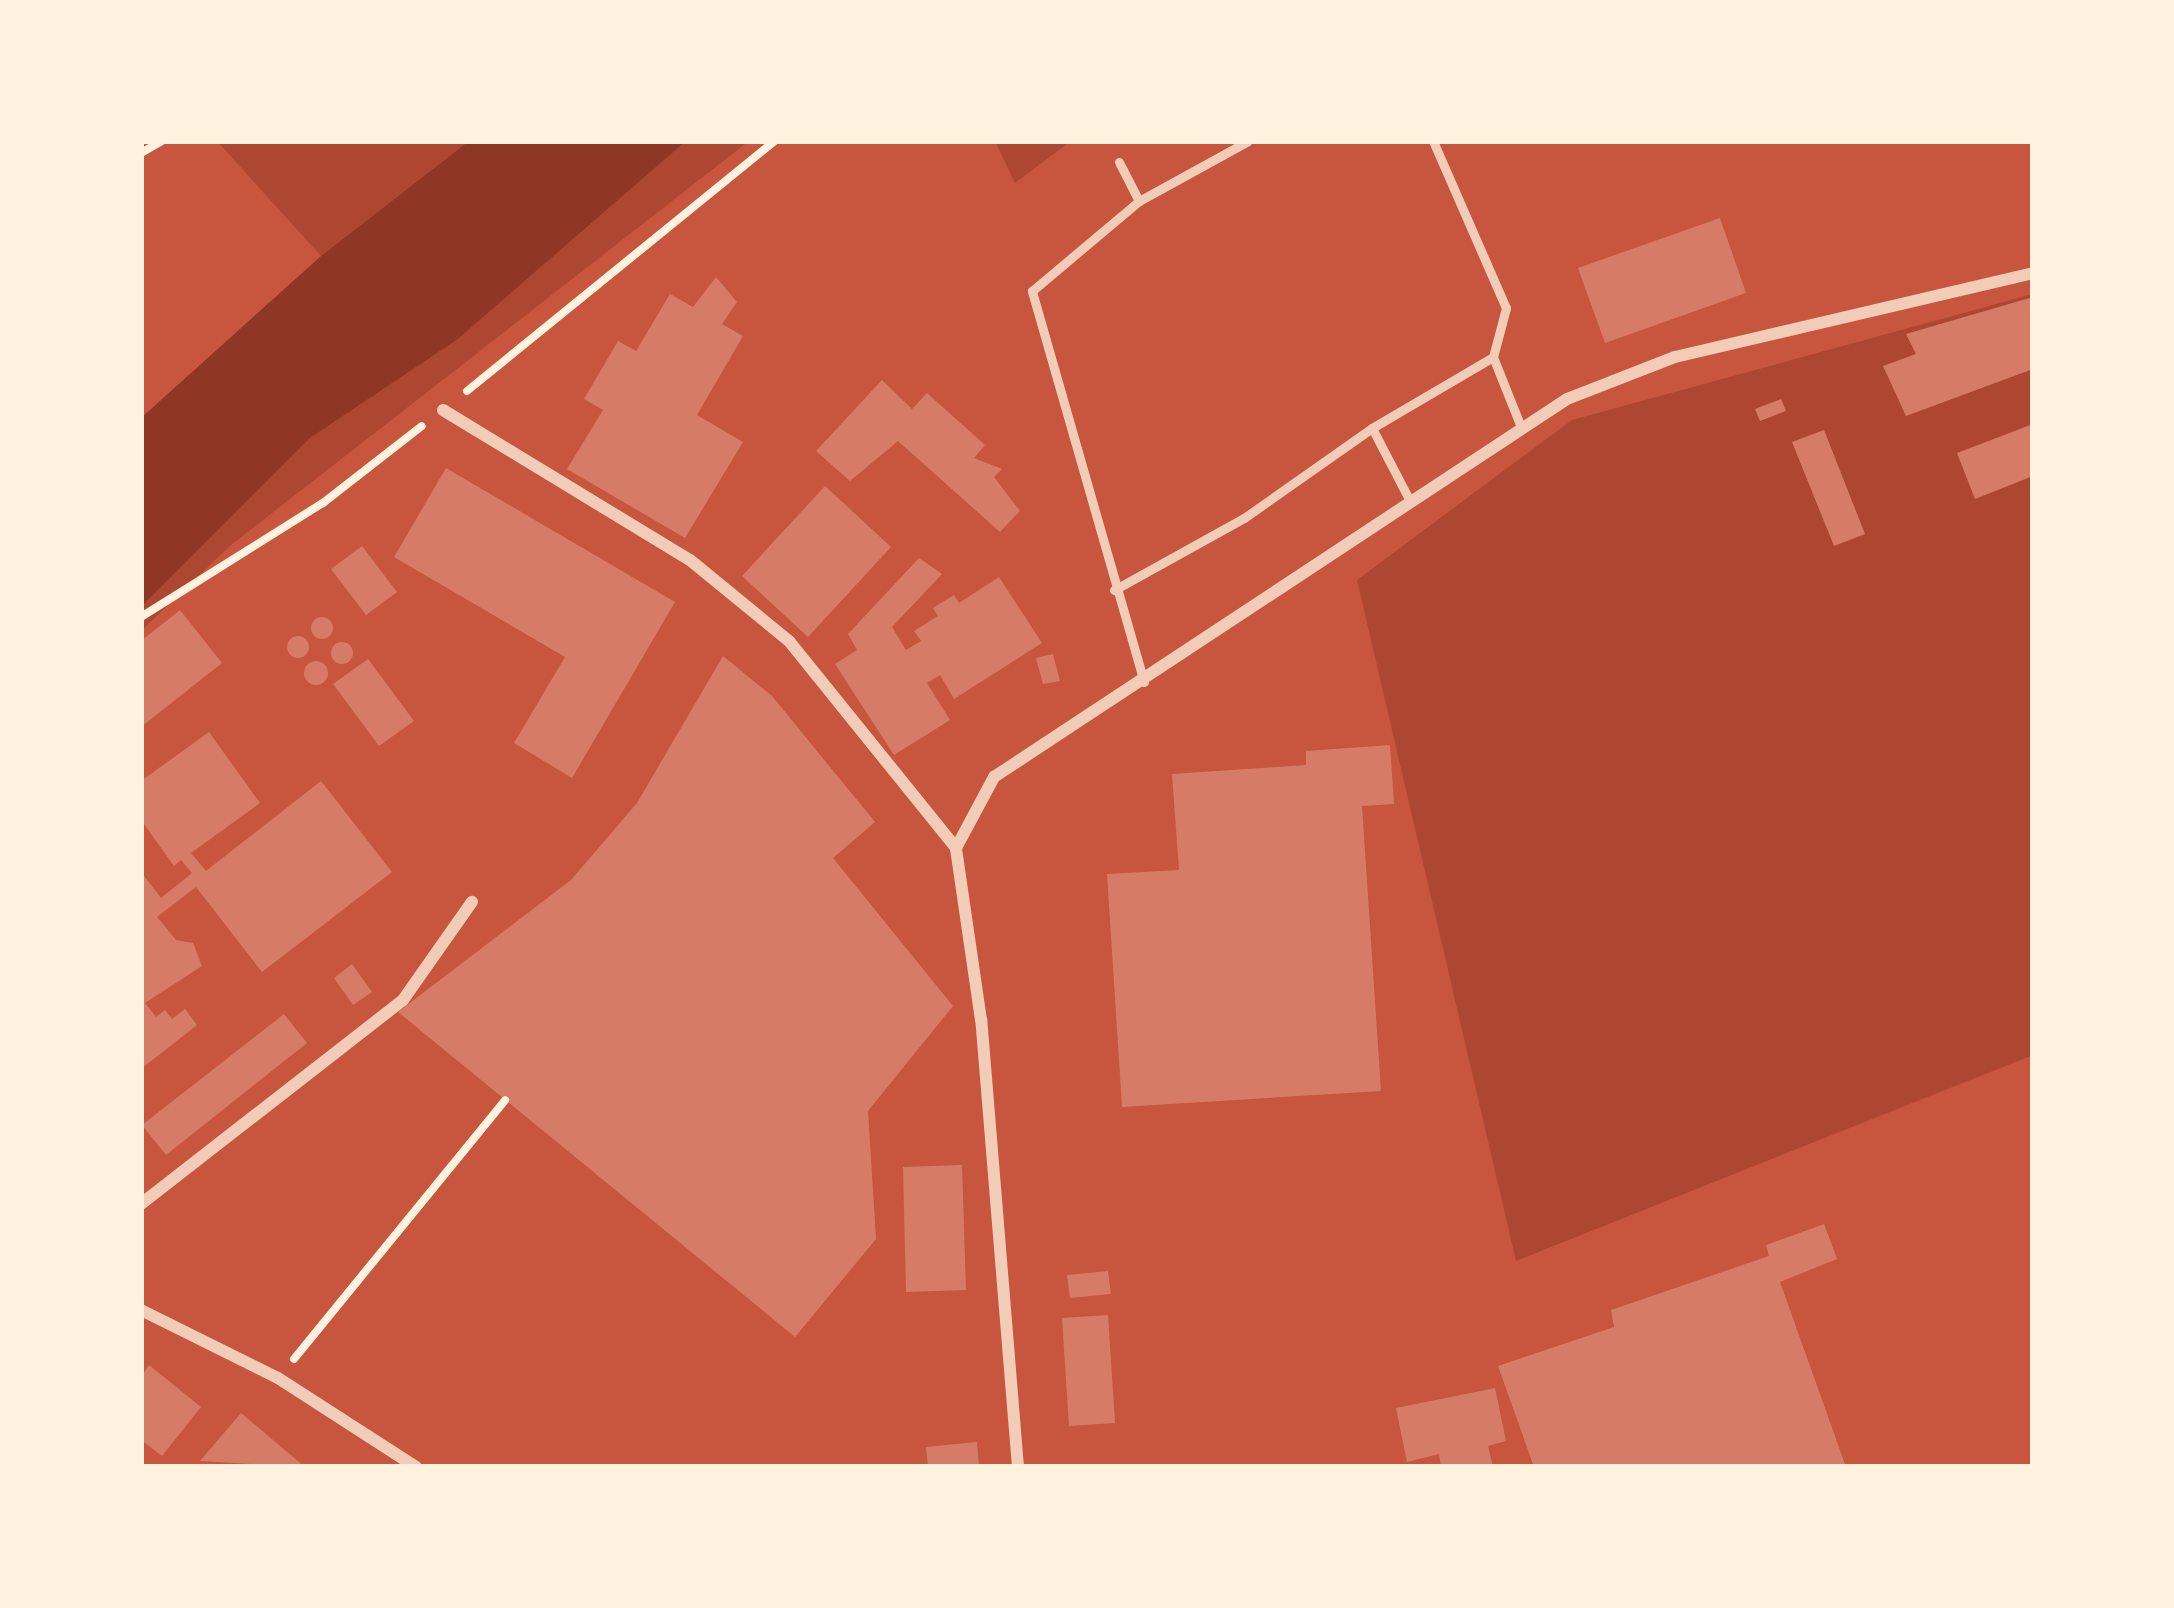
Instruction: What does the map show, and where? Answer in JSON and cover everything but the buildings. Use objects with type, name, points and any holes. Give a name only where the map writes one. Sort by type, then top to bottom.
[{"type":"street","points":[[956,848],[994,776],[1144,682],[1567,400],[1675,357],[2033,273]]},
{"type":"street","points":[[443,410],[690,560],[789,641],[956,848],[981,1020],[1018,1467]]},
{"type":"street","points":[[141,1204],[404,1000],[472,902]]},
{"type":"street","points":[[141,1310],[278,1378],[416,1467]]},
{"type":"lane","points":[[1144,682],[1032,291],[1139,201],[1248,141]]},
{"type":"lane","points":[[1432,141],[1506,308],[1493,357],[1521,428]]},
{"type":"lane","points":[[1120,162],[1139,201]]},
{"type":"lane","points":[[1114,590],[1244,518],[1372,428],[1493,357]]},
{"type":"lane","points":[[1372,428],[1410,501]]},
{"type":"path","points":[[141,153],[162,141]]},
{"type":"path","points":[[278,1378],[505,1100]]},
{"type":"shaded area","points":[[217,141],[469,141],[321,256]]},
{"type":"shaded area","points":[[469,141],[686,141],[458,339],[310,438],[141,607],[141,418],[321,256]]},
{"type":"shaded area","points":[[686,141],[749,141],[231,545],[141,631],[141,607],[310,438],[458,339]]},
{"type":"shaded area","points":[[995,141],[1071,141],[1015,183]]},
{"type":"shaded area","points":[[2033,294],[2033,1055],[1516,1261],[1357,580],[1572,420]]}]
